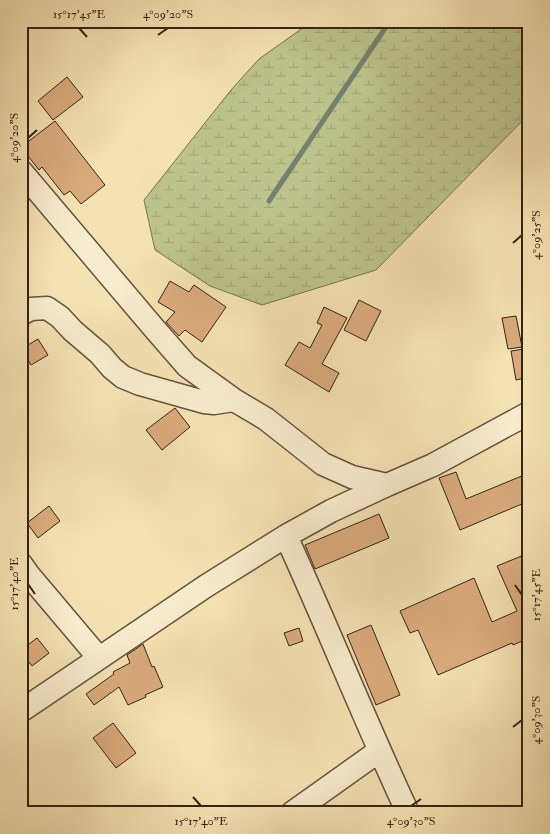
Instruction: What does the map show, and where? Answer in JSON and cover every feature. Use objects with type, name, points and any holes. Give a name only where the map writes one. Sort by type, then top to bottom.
[{"type":"street","points":[[21,171],[188,366],[234,400],[266,420],[323,464],[352,477],[387,485]]},
{"type":"street","points":[[21,314],[31,309],[48,308],[60,316],[112,368],[123,377],[140,384],[204,402],[214,403],[234,400]]},
{"type":"street","points":[[21,711],[206,586],[286,536],[331,511],[433,465],[529,413]]},
{"type":"street","points":[[286,536],[379,751],[408,813]]},
{"type":"street","points":[[21,564],[99,658]]},
{"type":"street","points":[[292,813],[379,751]]},
{"type":"green space","points":[[308,21],[529,21],[529,114],[376,270],[262,305],[210,286],[155,250],[144,200],[231,90],[259,59],[304,27]]},
{"type":"building","points":[[67,77],[83,97],[53,120],[38,101]]},
{"type":"building","points":[[55,121],[105,185],[81,204],[70,191],[64,195],[42,167],[39,170],[21,147]]},
{"type":"building","points":[[170,281],[189,292],[194,285],[226,307],[202,342],[185,330],[179,336],[166,322],[175,312],[158,302]]},
{"type":"building","points":[[359,300],[381,311],[366,341],[344,330]]},
{"type":"building","points":[[324,307],[347,318],[322,364],[339,373],[329,392],[285,365],[299,342],[310,348],[322,325],[317,323]]},
{"type":"building","points":[[516,316],[522,347],[508,349],[502,318]]},
{"type":"building","points":[[38,339],[48,355],[31,365],[21,349]]},
{"type":"building","points":[[524,349],[529,377],[516,380],[511,351]]},
{"type":"building","points":[[175,408],[190,427],[162,450],[146,430]]},
{"type":"building","points":[[456,472],[466,499],[529,473],[529,501],[460,530],[439,478]]},
{"type":"building","points":[[49,506],[60,521],[38,538],[27,523]]},
{"type":"building","points":[[379,514],[389,538],[315,569],[305,545]]},
{"type":"building","points":[[529,553],[529,638],[513,645],[512,643],[438,675],[418,630],[410,633],[400,611],[474,578],[492,622],[517,611],[497,566]]},
{"type":"building","points":[[371,625],[400,695],[376,705],[347,635]]},
{"type":"building","points":[[299,628],[303,641],[289,646],[284,633]]},
{"type":"building","points":[[37,638],[49,653],[32,666],[21,650]]},
{"type":"building","points":[[143,644],[152,667],[154,666],[163,687],[128,705],[119,687],[94,705],[86,694],[114,674],[113,672],[130,663],[127,655]]},
{"type":"building","points":[[113,723],[136,753],[116,768],[93,738]]},
{"type":"waterway","points":[[269,201],[390,21]]}]
